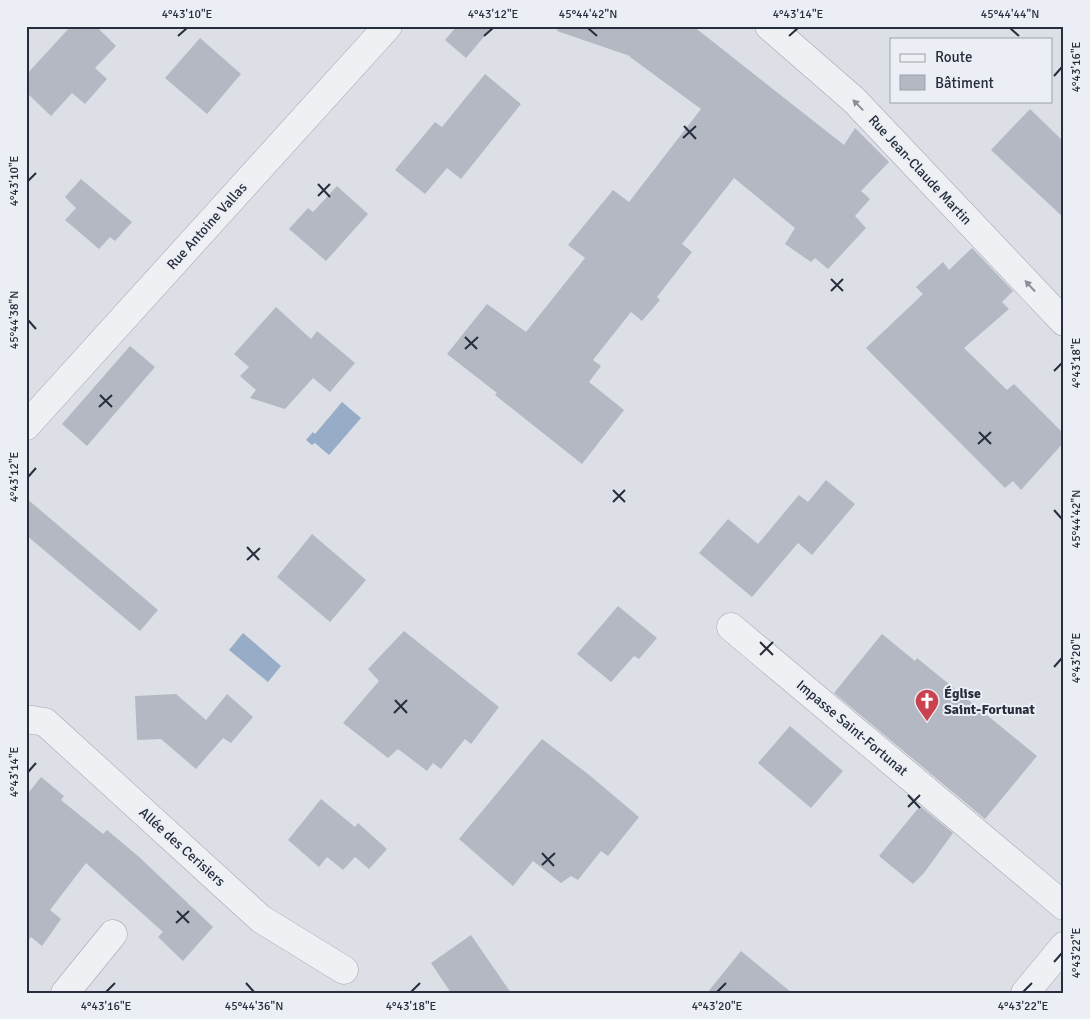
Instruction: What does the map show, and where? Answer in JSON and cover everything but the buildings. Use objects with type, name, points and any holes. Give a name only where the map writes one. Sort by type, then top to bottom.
[{"type":"street","name":"Rue Antoine Vallas","points":[[26,426],[388,26]]},
{"type":"street","name":"Rue Jean-Claude Martin","points":[[769,26],[854,100],[1064,322]]},
{"type":"street","name":"Impasse Saint-Fortunat","points":[[731,627],[1064,906]]},
{"type":"street","name":"Allée des Cerisiers","points":[[26,719],[45,722],[261,919],[344,970]]},
{"type":"street","points":[[65,993],[113,934]]},
{"type":"street","points":[[1025,993],[1064,946]]},
{"type":"water","points":[[342,402],[361,418],[329,455],[315,443],[312,445],[306,440],[313,432],[315,434]]},
{"type":"water","points":[[243,633],[281,666],[268,682],[229,650]]},
{"type":"place","name":"Église Saint-Fortunat","points":[[927,722]]}]
